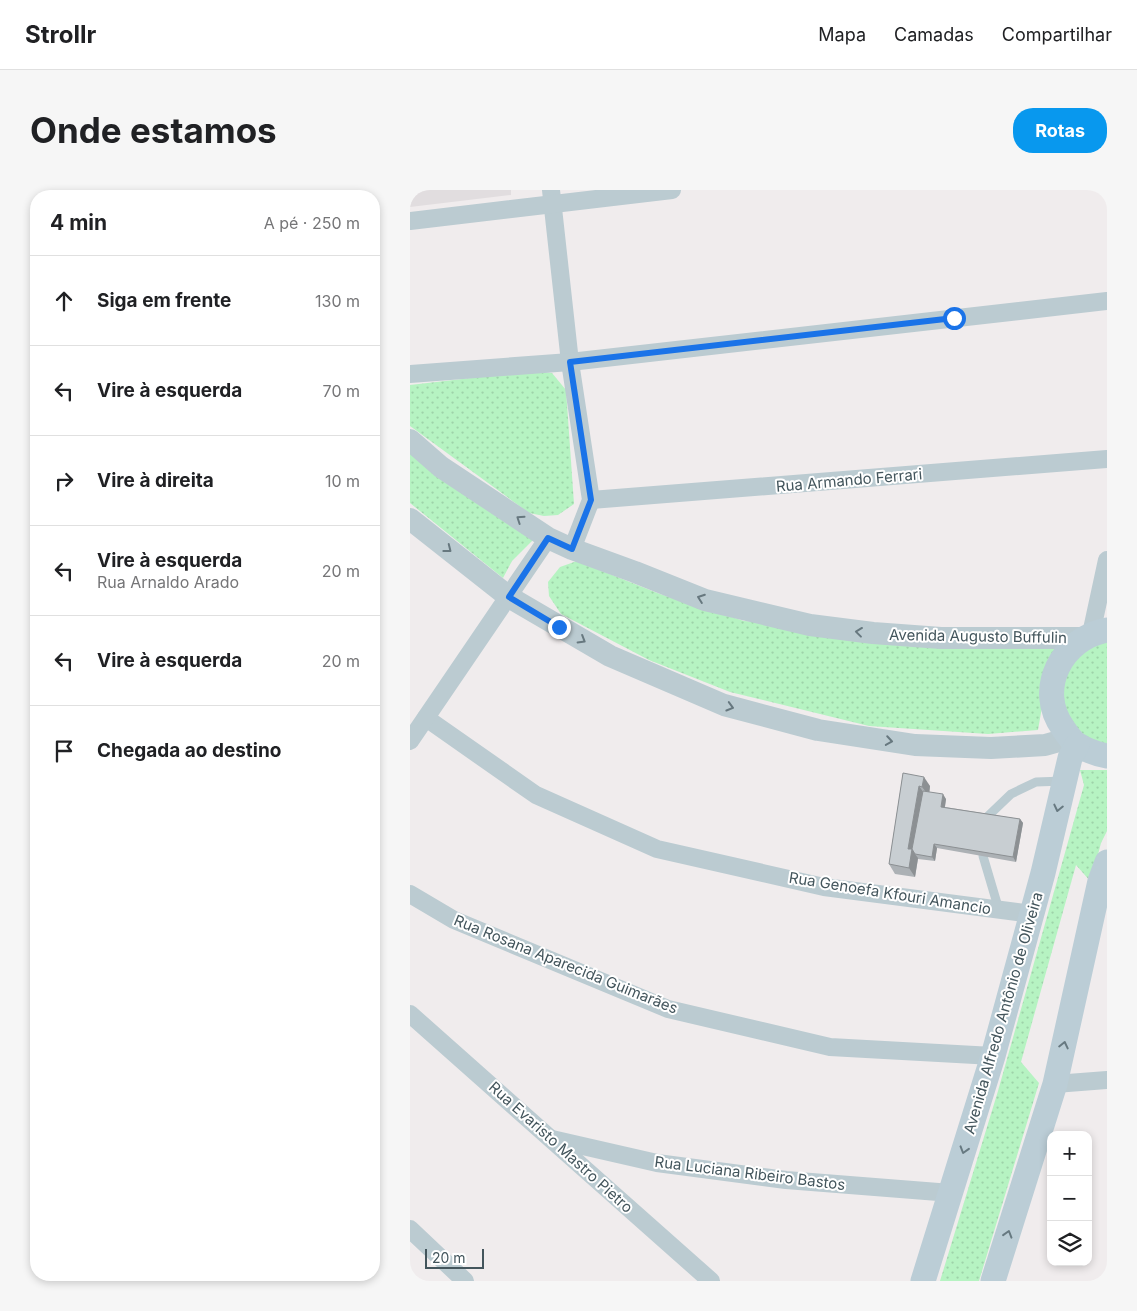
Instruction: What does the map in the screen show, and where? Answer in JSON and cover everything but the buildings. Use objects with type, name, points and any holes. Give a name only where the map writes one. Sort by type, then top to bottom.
[{"type":"main road","points":[[1095,633],[1065,654],[1054,674],[1051,697],[1056,719],[1073,741],[1091,752],[1107,756]]},
{"type":"main road","name":"Avenida Alfredo Antônio de Oliveira","points":[[923,1281],[993,1056],[1043,873],[1073,741]]},
{"type":"main road","points":[[993,1281],[1055,1084],[1098,890],[1107,862]]},
{"type":"street","points":[[410,221],[551,197],[672,190]]},
{"type":"street","points":[[551,197],[570,362],[591,500],[572,549]]},
{"type":"street","points":[[410,374],[570,362],[1107,301]]},
{"type":"street","name":"Avenida Augusto Buffulin","points":[[410,440],[441,467],[548,538],[705,600],[810,625],[873,633],[941,638],[1095,633]]},
{"type":"street","name":"Rua Armando Ferrari","points":[[591,500],[1107,459]]},
{"type":"street","points":[[410,519],[509,597],[610,656],[724,705],[809,728],[915,745],[1000,748],[1073,741]]},
{"type":"street","points":[[410,741],[548,538]]},
{"type":"street","points":[[1095,633],[1097,606],[1107,560]]},
{"type":"street","name":"Rua Genoefa Kfouri Amancio","points":[[426,718],[536,794],[657,849],[824,887],[1032,914]]},
{"type":"street","name":"Rua Rosana Aparecida Guimarães","points":[[410,894],[454,920],[668,1009],[830,1047],[993,1056]]},
{"type":"street","name":"Rua Evaristo Mastro Pietro","points":[[410,1014],[711,1281]]},
{"type":"street","points":[[1055,1084],[1107,1080]]},
{"type":"street","name":"Rua Luciana Ribeiro Bastos","points":[[552,1139],[658,1163],[786,1180],[951,1193]]},
{"type":"street","points":[[410,1229],[465,1281]]},
{"type":"lane","points":[[986,818],[1011,794],[1036,782],[1064,782]]},
{"type":"lane","points":[[983,856],[999,910]]},
{"type":"shaded area","points":[[410,190],[511,190],[511,195],[410,207]]},
{"type":"green space","points":[[533,371],[552,373],[566,390],[574,504],[558,515],[544,516],[529,513],[410,426],[410,385]]},
{"type":"green space","points":[[410,452],[534,539],[512,561],[503,578],[410,503]]},
{"type":"green space","points":[[577,561],[660,594],[744,621],[1057,643],[1046,684],[1038,730],[988,734],[869,726],[730,692],[649,660],[561,614],[549,596],[548,582],[560,567]]},
{"type":"green space","points":[[1107,637],[1107,748],[1090,743],[1062,712],[1063,671],[1074,654]]},
{"type":"green space","points":[[1080,770],[1107,770],[1107,831],[1101,843],[1091,882],[1076,865],[1021,1062],[1039,1083],[979,1281],[940,1281],[998,1091],[1084,785]]},
{"type":"route","points":[[559,627],[509,597],[548,538],[572,549],[591,500],[570,362],[954,318]]}]
